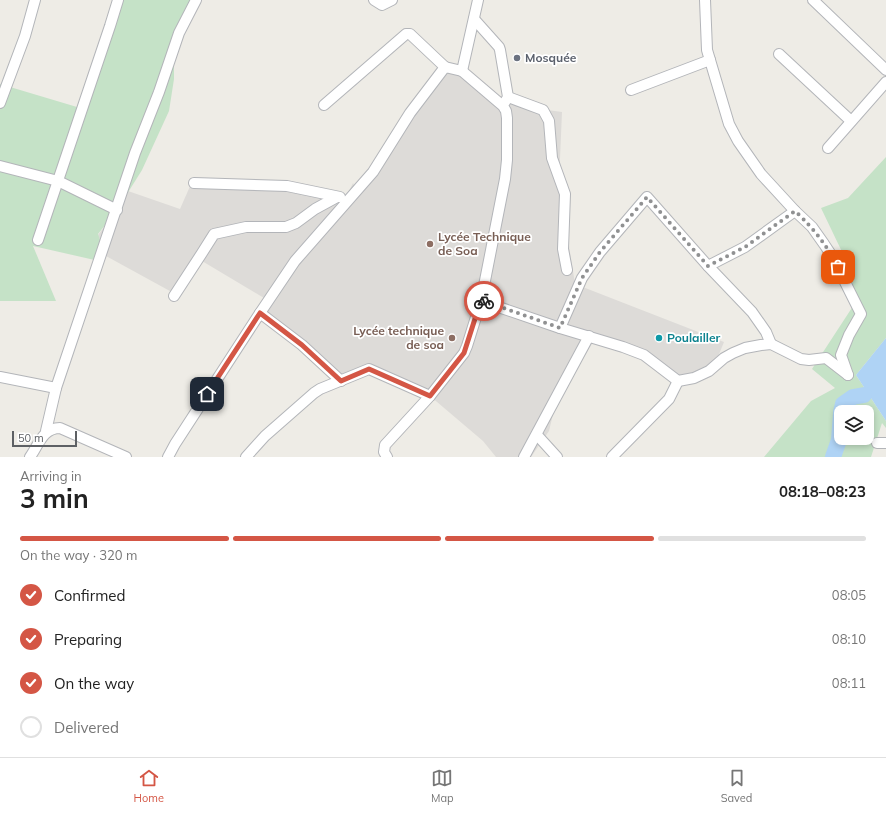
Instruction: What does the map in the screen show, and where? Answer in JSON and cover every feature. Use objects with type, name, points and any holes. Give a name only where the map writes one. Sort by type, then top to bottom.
[{"type":"street","points":[[0,103],[26,36],[36,0]]},
{"type":"street","points":[[38,240],[118,0]]},
{"type":"street","points":[[30,457],[46,431],[56,388],[117,210],[134,153],[159,92],[178,33],[196,0]]},
{"type":"street","points":[[374,0],[382,5],[392,0]]},
{"type":"street","points":[[462,71],[478,0]]},
{"type":"street","points":[[481,300],[560,328],[589,336],[644,355],[678,381],[694,378],[709,371],[724,358],[745,348],[771,344],[801,359],[809,360],[826,358],[848,375],[841,355],[861,314],[832,256],[824,244],[812,227],[761,174],[738,141],[729,124],[707,50],[706,0]]},
{"type":"street","points":[[813,0],[886,70]]},
{"type":"street","points":[[474,19],[499,47],[508,97],[503,106]]},
{"type":"street","points":[[324,105],[406,34],[410,34],[445,67],[462,71],[503,106],[506,111],[507,160],[505,179],[481,300],[464,353],[430,396],[385,445],[384,452],[387,457]]},
{"type":"street","points":[[779,54],[851,122]]},
{"type":"street","points":[[631,90],[710,60]]},
{"type":"street","points":[[168,457],[295,261],[373,172],[410,113],[445,67]]},
{"type":"street","points":[[828,148],[886,82]]},
{"type":"street","points":[[508,97],[543,110],[549,121],[552,158],[565,194],[564,249],[567,270]]},
{"type":"street","points":[[0,166],[58,181],[117,210]]},
{"type":"street","points":[[194,183],[288,186],[349,199]]},
{"type":"street","points":[[174,296],[214,234],[246,228],[286,227],[296,223],[315,208],[337,197]]},
{"type":"street","points":[[560,328],[582,278],[600,252],[647,197],[708,266],[752,312],[766,332],[771,344]]},
{"type":"street","points":[[708,266],[745,247],[795,211]]},
{"type":"street","points":[[260,313],[302,345],[341,381]]},
{"type":"street","points":[[524,457],[589,336]]},
{"type":"street","points":[[246,457],[265,436],[314,393],[320,389],[369,369],[430,396]]},
{"type":"street","points":[[0,377],[56,388]]},
{"type":"street","points":[[612,457],[669,399],[674,392],[678,381]]},
{"type":"street","points":[[46,431],[53,428],[60,428],[126,457]]},
{"type":"street","points":[[537,435],[557,457]]},
{"type":"shaded area","points":[[441,69],[462,71],[505,104],[562,112],[559,182],[575,284],[724,342],[715,364],[680,379],[644,355],[593,342],[555,406],[549,431],[531,457],[496,457],[483,441],[430,396],[369,369],[341,381],[260,313],[269,301],[202,261],[179,296],[106,256],[98,235],[117,210],[128,191],[180,209],[191,184],[259,185],[344,201],[353,183],[357,191]]},
{"type":"green space","points":[[116,0],[198,0],[174,46],[174,79],[169,111],[142,170],[117,210],[98,234],[106,257],[99,261],[33,246],[56,301],[0,301],[0,84],[77,107]]},
{"type":"green space","points":[[886,157],[886,338],[856,375],[886,421],[886,428],[882,423],[871,457],[764,457],[811,401],[835,388],[812,369],[857,300],[844,256],[821,208],[848,198]]},
{"type":"water","points":[[886,338],[886,421],[856,375]]},
{"type":"waterway","points":[[843,405],[853,397],[864,395]]},
{"type":"waterway","points":[[833,457],[837,445]]},
{"type":"way so far","points":[[484,301],[560,328],[582,278],[600,252],[647,197],[708,266],[745,247],[795,211],[812,227],[838,267]]},
{"type":"place","name":"Mosquée","points":[[517,58]]},
{"type":"place","name":"Lycée Technique de Soa","points":[[430,244]]},
{"type":"place","name":"Lycée technique de soa","points":[[452,338]]},
{"type":"place","name":"Poulailler","points":[[659,338]]},
{"type":"route","points":[[207,394],[260,313],[302,345],[341,381],[369,369],[430,396],[464,353],[481,300],[484,301]]}]
